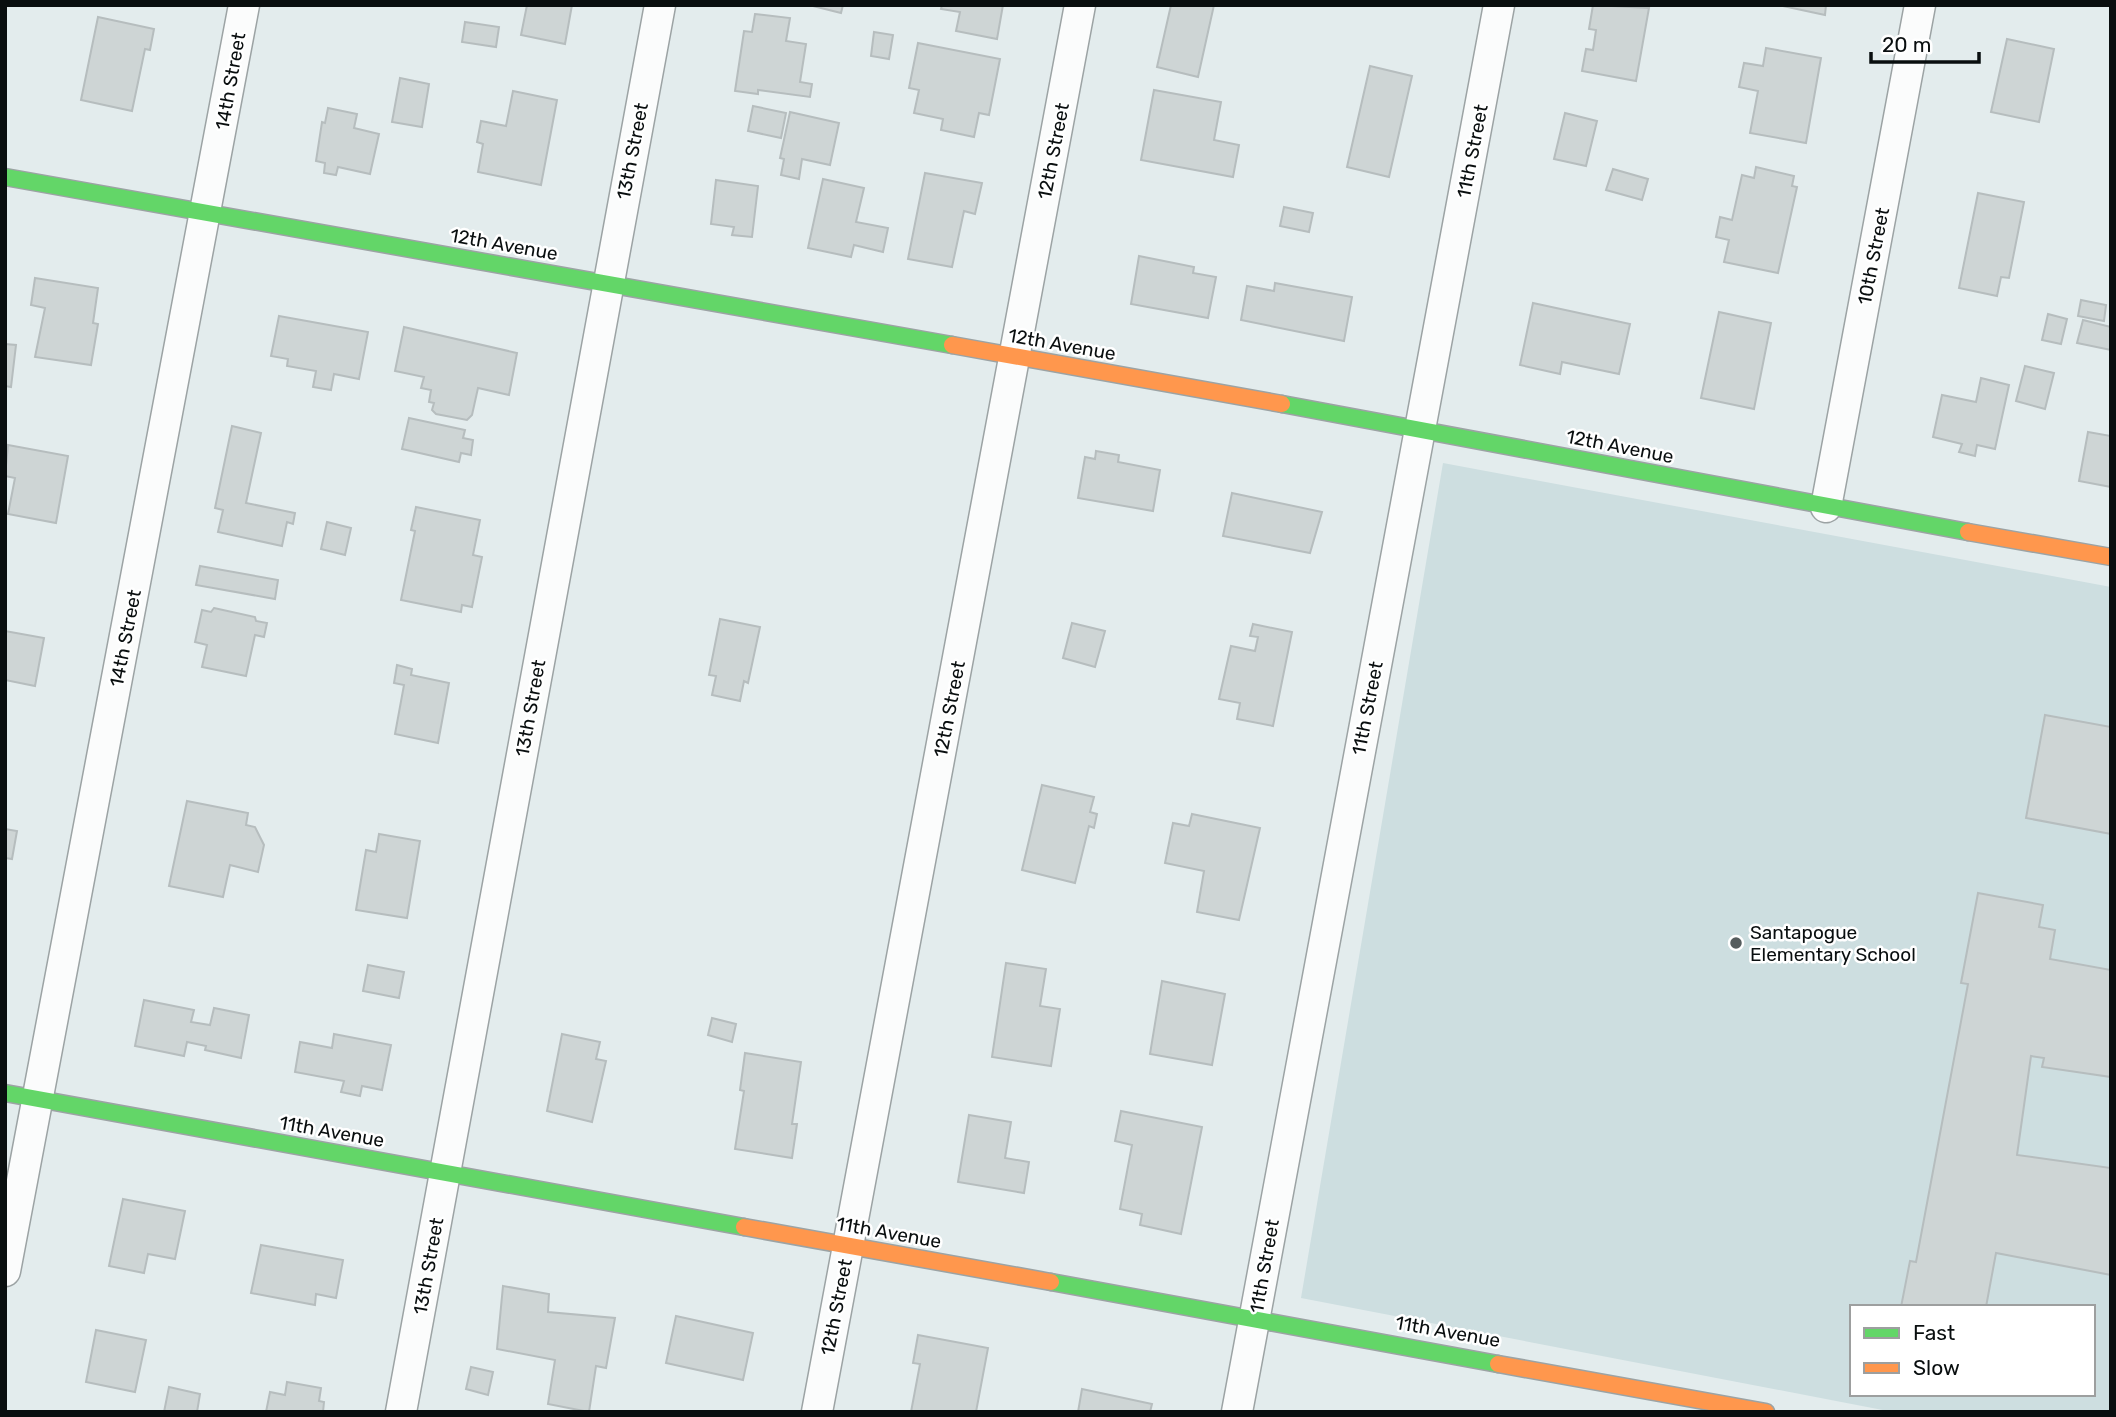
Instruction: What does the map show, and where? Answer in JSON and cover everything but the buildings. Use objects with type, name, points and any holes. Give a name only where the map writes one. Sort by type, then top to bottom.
[{"type":"street","name":"14th Street","points":[[5,1271],[244,5]]},
{"type":"street","name":"13th Street","points":[[401,1412],[660,5]]},
{"type":"street","name":"12th Street","points":[[817,1412],[1080,5]]},
{"type":"street","name":"11th Street","points":[[1237,1412],[1499,5]]},
{"type":"street","name":"10th Street","points":[[1826,507],[1920,5]]},
{"type":"street","name":"12th Avenue","points":[[5,177],[1420,428],[1826,507],[2111,557]]},
{"type":"street","name":"11th Avenue","points":[[5,1093],[1254,1317],[1657,1401],[1766,1412]]},
{"type":"shaded area","name":"Santapogue Elementary School","points":[[1443,463],[2111,587],[2111,1412],[1893,1412],[1301,1298]]},
{"type":"traffic: fast","points":[[5,177],[952,345]]},
{"type":"traffic: fast","points":[[1282,404],[1968,532]]},
{"type":"traffic: fast","points":[[5,1093],[744,1227]]},
{"type":"traffic: fast","points":[[1051,1282],[1498,1364]]},
{"type":"traffic: slow","points":[[952,345],[1282,404]]},
{"type":"traffic: slow","points":[[1968,532],[2111,557]]},
{"type":"traffic: slow","points":[[744,1227],[1051,1282]]},
{"type":"traffic: slow","points":[[1498,1364],[1766,1412]]},
{"type":"place","name":"Santapogue Elementary School","points":[[1736,943]]}]
